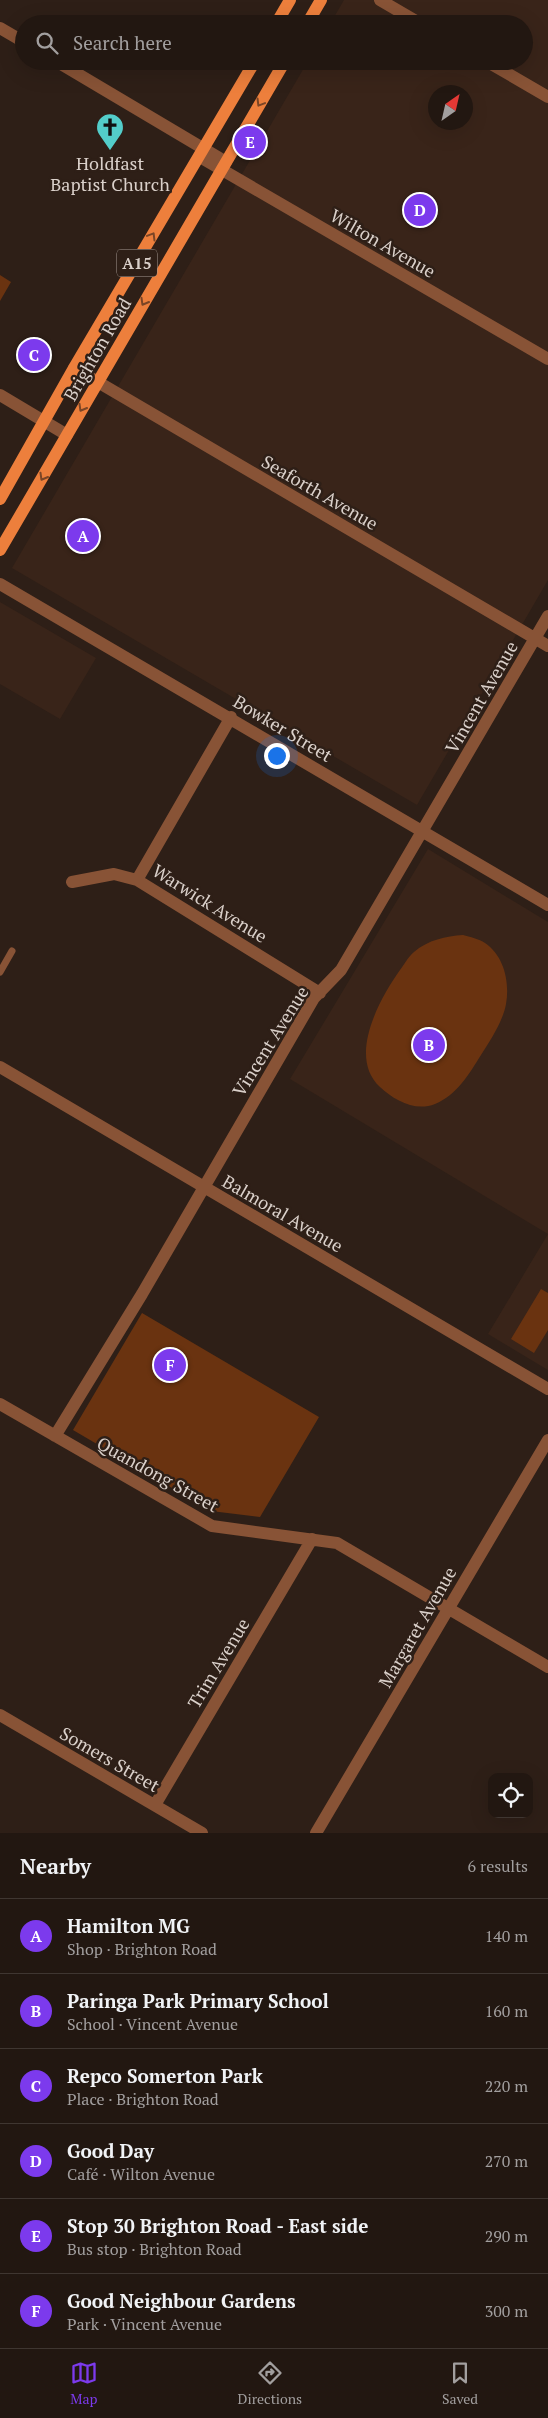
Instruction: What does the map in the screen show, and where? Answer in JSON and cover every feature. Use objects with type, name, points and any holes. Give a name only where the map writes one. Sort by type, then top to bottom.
[{"type":"main road","points":[[281,15],[290,0]]},
{"type":"main road","points":[[312,15],[321,0]]},
{"type":"main road","name":"Brighton Road","points":[[0,499],[74,368],[202,153],[249,70]]},
{"type":"main road","name":"Brighton Road","points":[[0,550],[280,70]]},
{"type":"street","points":[[380,0],[406,15]]},
{"type":"street","points":[[0,28],[15,37]]},
{"type":"street","name":"Wilton Avenue","points":[[70,70],[202,153],[548,359]]},
{"type":"street","points":[[502,70],[548,97]]},
{"type":"street","name":"Seaforth Avenue","points":[[74,368],[548,646]]},
{"type":"street","points":[[0,395],[67,435]]},
{"type":"street","name":"Bowker Street","points":[[0,584],[231,717],[548,905]]},
{"type":"street","name":"Vincent Avenue","points":[[55,1436],[142,1294],[203,1186],[314,998],[341,970],[548,616]]},
{"type":"street","name":"Warwick Avenue","points":[[231,717],[137,880],[320,992]]},
{"type":"street","points":[[72,882],[114,874],[137,880]]},
{"type":"street","name":"Balmoral Avenue","points":[[0,1067],[548,1389]]},
{"type":"street","name":"Quandong Street","points":[[0,1404],[212,1526],[337,1543],[448,1610],[548,1667]]},
{"type":"street","name":"Margaret Avenue","points":[[316,1833],[548,1440]]},
{"type":"street","name":"Trim Avenue","points":[[155,1806],[312,1539]]},
{"type":"street","name":"Somers Street","points":[[0,1715],[155,1806],[186,1829],[202,1833]]},
{"type":"lane","points":[[0,972],[12,951]]},
{"type":"shaded area","points":[[344,0],[548,0],[548,580],[417,805],[12,568],[303,70],[533,70],[533,15],[335,15]]},
{"type":"shaded area","points":[[0,275],[11,282],[0,301]]},
{"type":"shaded area","points":[[0,602],[96,658],[60,719],[0,684]]},
{"type":"shaded area","points":[[428,849],[548,922],[548,1234],[290,1079]]},
{"type":"shaded area","points":[[463,935],[485,943],[497,955],[506,978],[506,1004],[499,1024],[488,1044],[456,1090],[435,1104],[420,1107],[412,1106],[386,1092],[371,1075],[366,1060],[370,1028],[384,996],[412,954],[431,942],[450,936]]},
{"type":"shaded area","points":[[548,1234],[548,1370],[488,1334]]},
{"type":"shaded area","points":[[541,1289],[548,1293],[548,1330],[534,1353],[511,1339]]},
{"type":"shaded area","points":[[142,1313],[319,1417],[260,1517],[211,1511],[73,1430]]},
{"type":"place","name":"Stop 30 Brighton Road - East side","points":[[250,142]]},
{"type":"place","name":"Holdfast Baptist Church","points":[[110,151]]},
{"type":"place","name":"Good Day","points":[[420,210]]},
{"type":"place","name":"Repco Somerton Park","points":[[34,355]]},
{"type":"place","name":"Hamilton MG","points":[[83,536]]},
{"type":"place","name":"Paringa Park Primary School","points":[[429,1045]]},
{"type":"place","name":"Good Neighbour Gardens","points":[[170,1365]]}]
